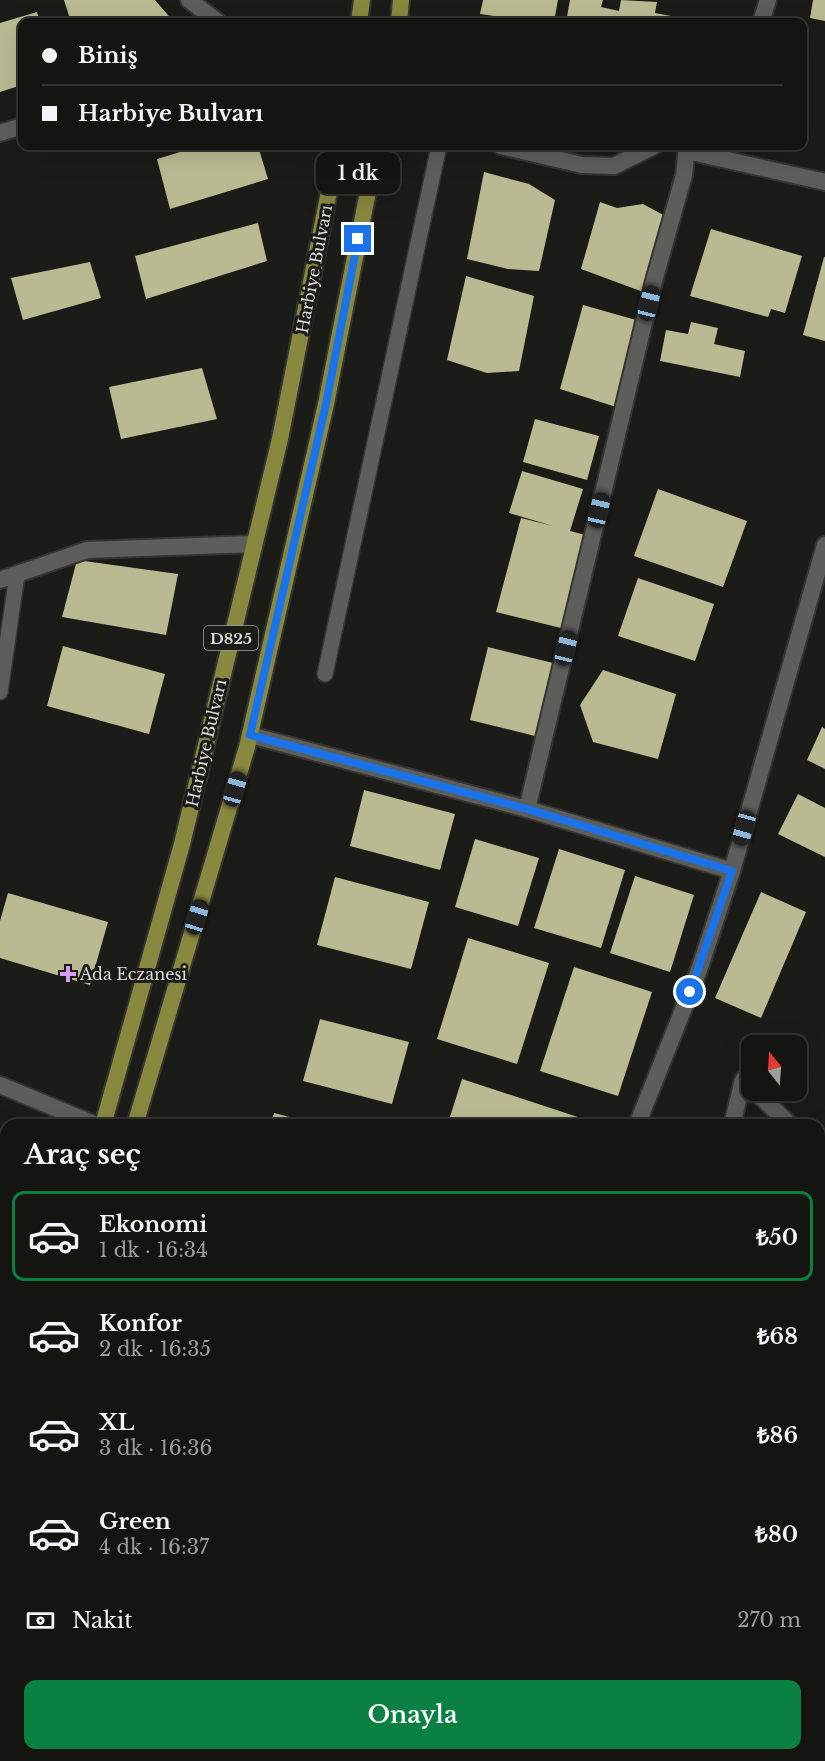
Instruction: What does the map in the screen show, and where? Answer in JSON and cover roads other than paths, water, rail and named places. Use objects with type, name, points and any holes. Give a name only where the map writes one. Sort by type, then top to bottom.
[{"type":"main road","points":[[360,18],[362,0]]},
{"type":"main road","points":[[399,18],[401,0]]},
{"type":"main road","name":"Harbiye Bulvarı","points":[[105,1119],[182,844],[280,439],[337,150]]},
{"type":"main road","name":"D825","points":[[137,1119],[250,735],[326,404],[376,150]]},
{"type":"street","points":[[189,0],[213,18]]},
{"type":"street","points":[[762,18],[768,0]]},
{"type":"street","points":[[0,133],[18,127]]},
{"type":"street","points":[[518,150],[582,165],[614,166],[646,150]]},
{"type":"street","points":[[527,809],[654,280],[684,175],[687,150]]},
{"type":"street","points":[[695,150],[825,182]]},
{"type":"street","points":[[0,580],[87,550],[253,544]]},
{"type":"street","points":[[639,1119],[699,970],[732,871],[825,545]]},
{"type":"street","points":[[250,735],[527,809],[732,871]]},
{"type":"street","points":[[0,1085],[82,1119]]},
{"type":"street","points":[[733,1119],[741,1088]]},
{"type":"street","points":[[765,1101],[784,1119]]},
{"type":"lane","points":[[325,674],[438,150]]},
{"type":"lane","points":[[0,692],[17,575]]},
{"type":"place","name":"Ada Eczanesi","points":[[68,974]]}]
